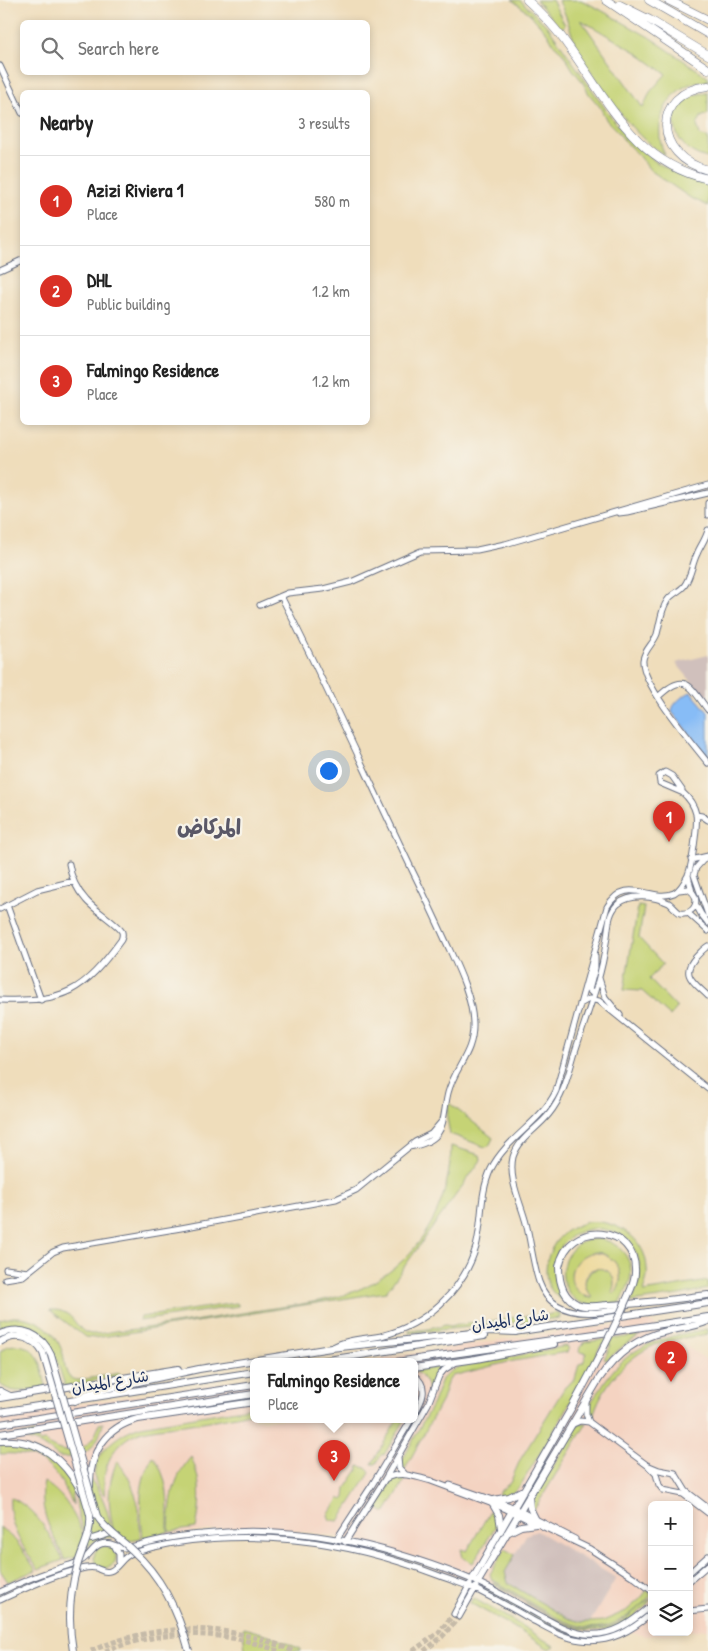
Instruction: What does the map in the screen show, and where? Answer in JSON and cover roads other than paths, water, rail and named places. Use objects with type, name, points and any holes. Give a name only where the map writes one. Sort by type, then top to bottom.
[{"type":"highway","points":[[527,0],[559,34],[617,118],[634,138],[673,167],[708,180]]},
{"type":"highway","points":[[608,0],[650,20],[708,55]]},
{"type":"highway","points":[[608,0],[708,69]]},
{"type":"highway","points":[[649,0],[708,34]]},
{"type":"highway","points":[[668,0],[708,20]]},
{"type":"highway","points":[[708,86],[690,90],[682,95],[670,110],[666,128],[670,145],[675,152],[690,164],[708,170]]},
{"type":"main road","points":[[475,1581],[515,1511],[524,1488],[572,1407],[604,1347],[622,1310],[634,1281],[636,1269],[630,1252],[622,1241],[610,1235],[596,1233],[583,1236],[571,1243],[563,1254],[559,1267],[563,1288],[570,1299],[577,1304],[588,1306],[637,1304],[708,1295]]},
{"type":"main road","name":"شارع الميدان","points":[[342,1358],[708,1303]]},
{"type":"main road","name":"شارع الميدان","points":[[418,1359],[708,1317]]},
{"type":"main road","points":[[515,1511],[529,1496],[606,1368],[631,1346],[654,1335],[708,1321]]},
{"type":"main road","points":[[0,1334],[12,1330],[25,1331],[38,1337],[47,1347],[51,1355],[87,1495],[90,1520],[71,1596],[70,1621],[73,1651]]},
{"type":"main road","points":[[268,1358],[331,1348],[491,1332],[516,1332]]},
{"type":"main road","points":[[418,1367],[457,1362],[597,1334]]},
{"type":"main road","points":[[0,1342],[11,1337],[23,1337],[36,1344],[43,1353],[87,1495],[97,1516],[111,1533],[140,1558],[158,1580],[177,1613],[189,1651]]},
{"type":"main road","points":[[75,1401],[96,1391],[199,1369],[250,1361]]},
{"type":"main road","points":[[0,1398],[181,1368],[199,1369]]},
{"type":"main road","name":"شارع الميدان","points":[[0,1412],[250,1373]]},
{"type":"main road","name":"شارع الميدان","points":[[0,1424],[250,1386]]},
{"type":"main road","points":[[0,1391],[11,1396]]},
{"type":"main road","points":[[0,1434],[250,1395]]},
{"type":"main road","points":[[87,1495],[92,1461],[96,1451],[106,1437],[128,1422],[250,1403]]},
{"type":"main road","points":[[0,1441],[25,1442],[47,1451],[66,1467],[87,1495]]},
{"type":"main road","points":[[503,1531],[493,1502],[509,1497],[524,1488]]},
{"type":"main road","points":[[503,1531],[535,1521],[530,1508],[529,1496]]},
{"type":"main road","points":[[87,1538],[92,1539],[111,1533]]},
{"type":"street","points":[[0,66],[20,109]]},
{"type":"street","points":[[0,262],[2,269],[20,261]]},
{"type":"street","points":[[652,504],[708,485]]},
{"type":"street","points":[[260,605],[292,592],[323,589],[351,582],[421,551],[460,551],[488,548],[616,512],[708,493]]},
{"type":"street","points":[[708,503],[708,515]]},
{"type":"street","points":[[708,530],[687,582],[666,602],[656,636],[644,656],[643,662],[645,672],[658,697],[708,762]]},
{"type":"street","points":[[5,1279],[21,1277],[53,1252],[63,1248],[336,1199],[350,1194],[409,1147],[435,1131],[444,1116],[450,1086],[466,1057],[472,1039],[473,1020],[470,1001],[429,905],[281,596]]},
{"type":"street","points":[[658,697],[674,684],[684,683],[691,687],[708,710]]},
{"type":"street","points":[[672,906],[672,897],[688,874],[697,823],[692,804],[670,774],[665,772],[660,774],[658,778],[660,783],[682,792]]},
{"type":"street","points":[[696,815],[708,820]]},
{"type":"street","points":[[691,860],[706,857]]},
{"type":"street","points":[[706,857],[695,870],[694,875],[708,915]]},
{"type":"street","points":[[0,1000],[41,1000],[59,996],[83,983],[102,965],[122,938],[120,929],[89,904],[78,890],[69,864]]},
{"type":"street","points":[[637,1304],[602,1312],[579,1313],[565,1310],[549,1298],[539,1282],[527,1226],[512,1176],[512,1161],[523,1139],[550,1114],[563,1090],[592,997],[605,949],[610,918],[617,905],[627,899],[638,896],[658,900],[672,906],[680,913],[693,910],[696,905],[696,899],[692,892],[688,874]]},
{"type":"street","points":[[0,909],[37,890],[74,881]]},
{"type":"street","points":[[331,1348],[341,1343],[388,1334],[410,1326],[438,1307],[458,1284],[467,1269],[476,1246],[482,1196],[488,1175],[503,1150],[518,1134],[539,1117],[553,1097],[560,1080],[606,911],[614,897],[631,890],[661,894],[685,889],[692,892]]},
{"type":"street","points":[[8,905],[41,1000]]},
{"type":"street","points":[[696,905],[708,923]]},
{"type":"street","points":[[688,912],[708,931]]},
{"type":"street","points":[[708,946],[691,962],[688,972],[691,980],[708,996]]},
{"type":"street","points":[[594,953],[595,968],[589,990],[592,997],[708,1089]]},
{"type":"street","points":[[598,975],[604,997],[625,1022]]},
{"type":"street","points":[[580,1004],[592,997]]},
{"type":"street","points":[[6,1269],[28,1272]]},
{"type":"street","points":[[418,1421],[428,1404],[439,1376],[444,1370],[457,1362]]},
{"type":"street","points":[[418,1379],[422,1383],[424,1392],[418,1408]]},
{"type":"street","points":[[587,1399],[586,1414],[590,1422],[647,1465],[655,1473],[663,1490],[673,1491],[686,1496],[708,1513]]},
{"type":"street","points":[[572,1425],[580,1421],[590,1422]]},
{"type":"street","points":[[332,1545],[409,1423]]},
{"type":"street","points":[[342,1547],[385,1479],[417,1423]]},
{"type":"street","points":[[398,1456],[399,1468],[406,1474]]},
{"type":"street","points":[[647,1465],[659,1470],[675,1473],[688,1493],[708,1508]]},
{"type":"street","points":[[659,1481],[661,1475],[666,1471]]},
{"type":"street","points":[[385,1479],[396,1474],[406,1474],[515,1511],[563,1532],[648,1587]]},
{"type":"street","points":[[673,1491],[680,1482]]},
{"type":"street","points":[[115,1547],[127,1547],[184,1536],[234,1531],[285,1532],[337,1538],[403,1555],[475,1581],[560,1627],[584,1634],[602,1634],[620,1628],[636,1619],[648,1608]]},
{"type":"street","points":[[91,1554],[92,1562],[102,1572],[110,1571],[119,1562],[134,1553],[200,1540],[261,1538],[294,1540],[342,1547],[413,1566],[471,1588],[556,1633],[580,1640],[600,1641],[618,1636],[635,1627],[648,1616]]},
{"type":"street","points":[[0,1592],[41,1574],[79,1562],[101,1544],[110,1544],[115,1547],[119,1554],[119,1562]]},
{"type":"street","points":[[693,1569],[708,1556]]},
{"type":"street","points":[[693,1578],[708,1565]]},
{"type":"street","points":[[0,1600],[63,1574],[84,1568],[96,1568]]},
{"type":"street","points":[[456,1615],[475,1581]]},
{"type":"street","points":[[693,1611],[708,1609]]},
{"type":"water","points":[[691,692],[708,712],[708,757],[672,712],[676,703]]},
{"type":"tunnel","points":[[413,1651],[438,1633],[454,1614]]},
{"type":"tunnel","points":[[424,1651],[442,1637],[459,1617]]},
{"type":"tunnel","points":[[91,1651],[116,1641],[141,1635],[192,1629],[243,1635],[268,1641],[293,1651]]},
{"type":"tunnel","points":[[105,1651],[148,1639],[192,1634],[235,1639],[278,1651]]},
{"type":"place","name":"Azizi Riviera 1","points":[[669,842]]},
{"type":"place","name":"DHL","points":[[671,1382]]},
{"type":"place","name":"Falmingo Residence","points":[[334,1481]]},
{"type":"district","name":"المركاض","points":[[209,826]]}]
